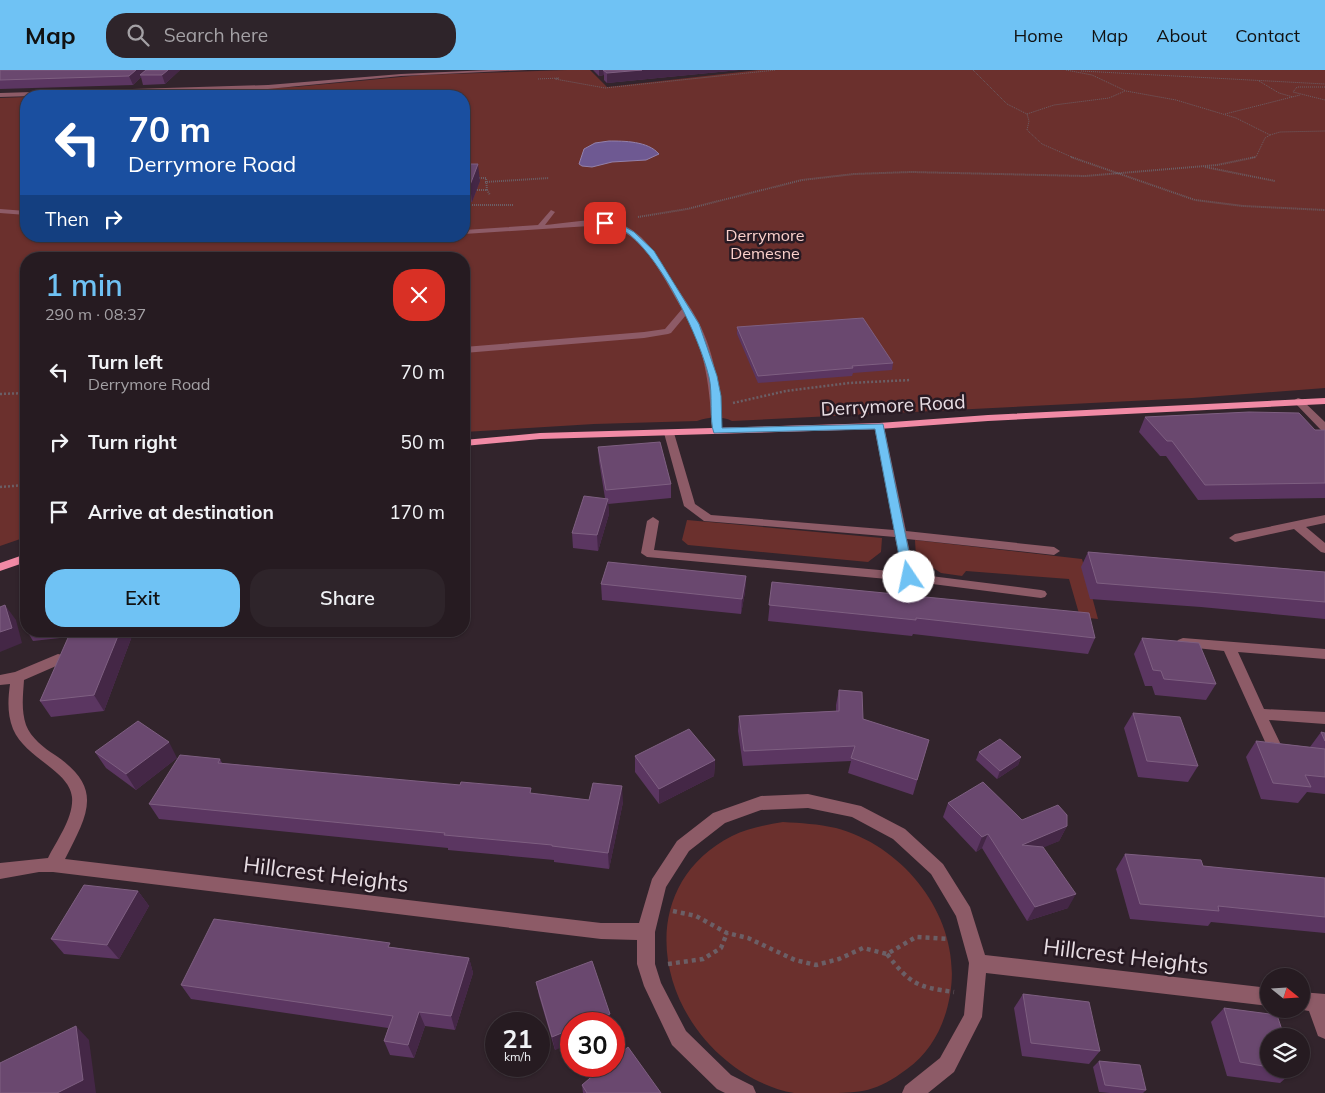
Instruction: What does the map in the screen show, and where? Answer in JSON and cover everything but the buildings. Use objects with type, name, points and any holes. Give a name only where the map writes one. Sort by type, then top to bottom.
[{"type":"main road","name":"Derrymore Road","points":[[470,442],[540,436],[879,426],[988,418],[1325,400]]},
{"type":"main road","points":[[0,567],[20,560]]},
{"type":"street","points":[[380,77],[381,70]]},
{"type":"street","points":[[160,90],[304,85],[380,77],[526,70]]},
{"type":"street","points":[[132,90],[141,82]]},
{"type":"street","points":[[0,95],[20,94]]},
{"type":"street","points":[[0,210],[20,212]]},
{"type":"street","points":[[540,227],[550,212]]},
{"type":"street","points":[[470,232],[614,223],[632,233],[651,253],[695,324],[713,376],[716,396],[717,431]]},
{"type":"street","points":[[470,350],[638,336],[668,331],[686,310]]},
{"type":"street","points":[[1298,401],[1325,428]]},
{"type":"street","points":[[879,426],[909,577]]},
{"type":"street","points":[[669,433],[690,506],[708,518],[900,534],[1054,551]]},
{"type":"street","points":[[1235,538],[1325,519]]},
{"type":"street","points":[[653,522],[647,553],[909,577],[1041,594]]},
{"type":"street","points":[[1295,524],[1325,549]]},
{"type":"street","points":[[1172,642],[1325,654]]},
{"type":"street","points":[[1228,646],[1276,751]]},
{"type":"street","points":[[0,680],[18,677],[58,659]]},
{"type":"street","points":[[18,677],[12,694],[11,722],[19,740],[41,758],[62,770],[76,781],[80,798],[74,821],[53,865]]},
{"type":"street","points":[[1260,714],[1325,718]]},
{"type":"street","points":[[746,1093],[724,1082],[678,1038],[653,986],[646,964],[646,932],[658,884],[683,846],[719,818],[761,803],[808,801],[855,811],[899,834],[937,869],[964,913],[978,963],[973,1017],[947,1066],[912,1093]]},
{"type":"street","name":"Hillcrest Heights","points":[[0,871],[39,865],[53,865],[601,931],[646,932]]},
{"type":"street","name":"Hillcrest Heights","points":[[978,963],[1260,996]]},
{"type":"street","points":[[1314,1002],[1325,1029]]},
{"type":"path","points":[[973,70],[1007,104],[1027,114],[1054,105],[1109,98],[1126,91]]},
{"type":"path","points":[[1066,70],[1325,84]]},
{"type":"path","points":[[1070,70],[1092,75],[1126,91],[1176,100],[1224,114],[1242,120],[1270,135]]},
{"type":"path","points":[[1258,80],[1279,93],[1294,97]]},
{"type":"path","points":[[1300,96],[1293,92],[1298,87],[1325,87]]},
{"type":"path","points":[[1224,114],[1300,96],[1325,100]]},
{"type":"path","points":[[1027,114],[1029,121],[1027,130],[1042,144],[1080,161],[1194,200],[1243,206],[1325,210]]},
{"type":"path","points":[[614,223],[687,209],[802,180],[854,174],[911,172],[1059,176],[1120,174],[1217,165],[1256,157],[1265,138],[1270,135],[1280,132],[1325,131]]},
{"type":"path","points":[[1199,166],[1275,181]]},
{"type":"path","points":[[474,178],[486,178],[485,182],[490,194]]},
{"type":"path","points":[[485,182],[549,178]]},
{"type":"path","points":[[472,190],[487,190]]},
{"type":"path","points":[[470,205],[513,205]]},
{"type":"path","points":[[715,406],[786,391],[911,380]]},
{"type":"path","points":[[0,394],[20,393]]},
{"type":"path","points":[[0,487],[20,485]]},
{"type":"path","points":[[652,908],[696,916],[727,934],[748,938],[796,960],[816,964],[839,959],[862,948],[887,954],[898,969],[916,986],[936,991],[974,995]]},
{"type":"path","points":[[646,964],[677,964],[703,959],[721,948],[727,934]]},
{"type":"path","points":[[887,954],[916,937],[941,938],[973,944]]},
{"type":"green space","name":"Derrymore Demesne","points":[[590,70],[607,87],[759,70],[1325,70],[1325,388],[1192,398],[732,421],[714,418],[697,421],[594,424],[470,432],[470,252],[20,252],[20,539],[0,546],[0,98],[20,97],[20,242],[470,242],[470,90],[211,90],[295,87],[422,75]]},
{"type":"green space","points":[[687,520],[882,538],[881,552],[868,562],[688,545],[682,540]]},
{"type":"green space","points":[[915,540],[1082,559],[1098,619],[1080,617],[1069,579],[966,571],[962,576],[941,573],[916,557]]},
{"type":"green space","points":[[783,822],[836,828],[862,838],[886,852],[907,870],[924,891],[938,915],[948,940],[952,967],[950,995],[941,1026],[924,1054],[916,1062],[896,1077],[877,1087],[849,1092],[794,1093],[767,1085],[750,1077],[727,1061],[702,1036],[683,1007],[671,976],[666,944],[670,912],[681,883],[702,857],[732,836],[751,829]]},
{"type":"shaded area","points":[[609,141],[642,144],[649,146],[659,154],[646,160],[612,162],[592,167],[579,164],[584,149],[595,143]]},
{"type":"route","points":[[605,223],[614,223],[632,233],[651,253],[695,324],[713,376],[716,396],[717,431],[879,426],[909,577]]}]
